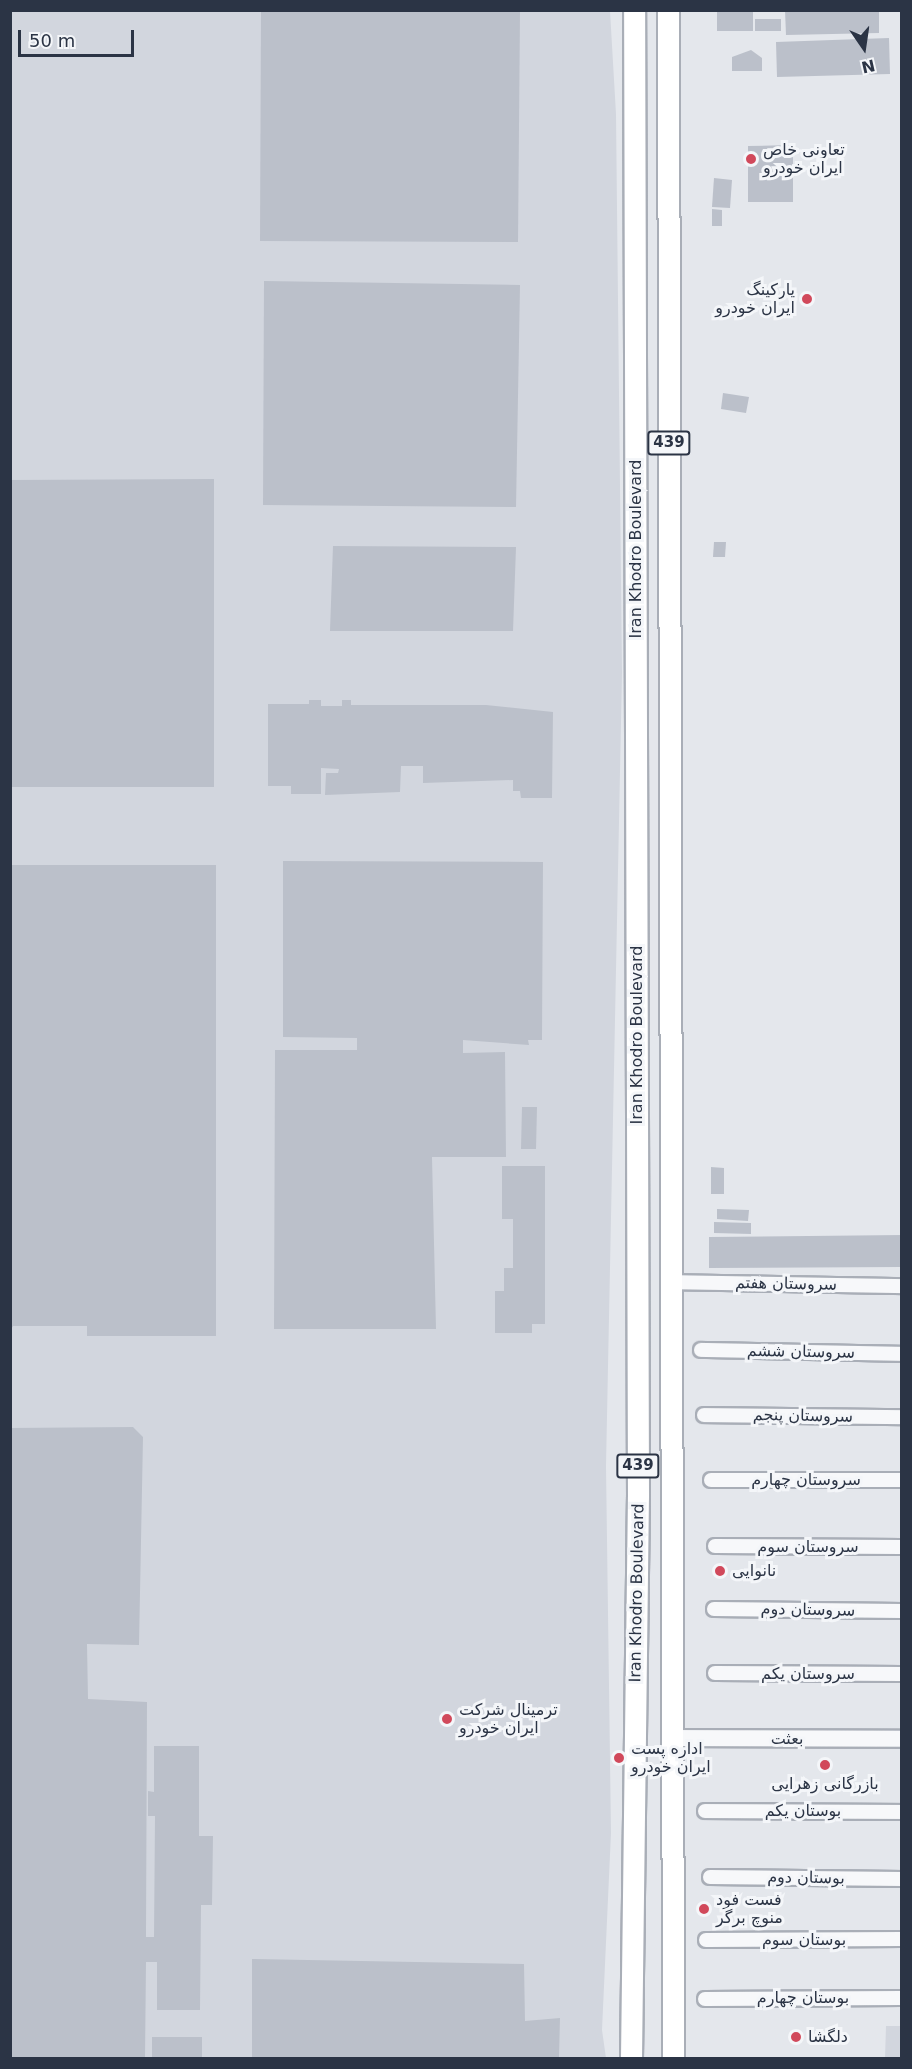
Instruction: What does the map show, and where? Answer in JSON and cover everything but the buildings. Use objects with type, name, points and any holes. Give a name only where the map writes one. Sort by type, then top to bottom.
[{"type":"main road","name":"Iran Khodro Boulevard","points":[[631,2058],[638,1496],[634,10]]},
{"type":"main road","name":"Iran Khodro Boulevard","points":[[668,10],[673,2058]]},
{"type":"main road","points":[[636,826],[670,827]]},
{"type":"main road","points":[[636,874],[670,875]]},
{"type":"street","name":"سروستان هفتم","points":[[671,1282],[902,1286]]},
{"type":"street","name":"سروستان ششم","points":[[701,1350],[902,1354]]},
{"type":"street","name":"سروستان پنجم","points":[[704,1415],[902,1417]]},
{"type":"street","name":"سروستان چهارم","points":[[711,1480],[902,1480]]},
{"type":"street","name":"سروستان سوم","points":[[715,1546],[902,1547]]},
{"type":"street","name":"سروستان دوم","points":[[714,1609],[902,1611]]},
{"type":"street","name":"سروستان یکم","points":[[715,1673],[902,1674]]},
{"type":"street","name":"بعثت","points":[[672,1738],[902,1739]]},
{"type":"street","name":"بوستان یکم","points":[[705,1811],[902,1812]]},
{"type":"street","name":"بوستان دوم","points":[[710,1877],[902,1879]]},
{"type":"street","name":"بوستان سوم","points":[[706,1940],[902,1939]]},
{"type":"street","name":"بوستان چهارم","points":[[705,1998],[902,1998]]},
{"type":"shaded area","points":[[11,11],[610,11],[616,114],[622,673],[606,1466],[611,1833],[602,2030],[606,2058],[11,2058]]},
{"type":"shaded area","points":[[886,2026],[901,2026],[901,2058],[885,2058]]},
{"type":"place","name":"تعاونی خاص ایران خودرو","points":[[751,159]]},
{"type":"place","name":"پارکینگ ایران خودرو","points":[[807,299]]},
{"type":"place","name":"نانوایی","points":[[720,1571]]},
{"type":"place","name":"ترمینال شرکت ایران خودرو","points":[[447,1719]]},
{"type":"place","name":"اداره پست ایران خودرو","points":[[619,1758]]},
{"type":"place","name":"بازرگانی زهرایی","points":[[825,1765]]},
{"type":"place","name":"فست فود منوچ برگر","points":[[704,1909]]},
{"type":"place","name":"دلگشا","points":[[796,2037]]}]
